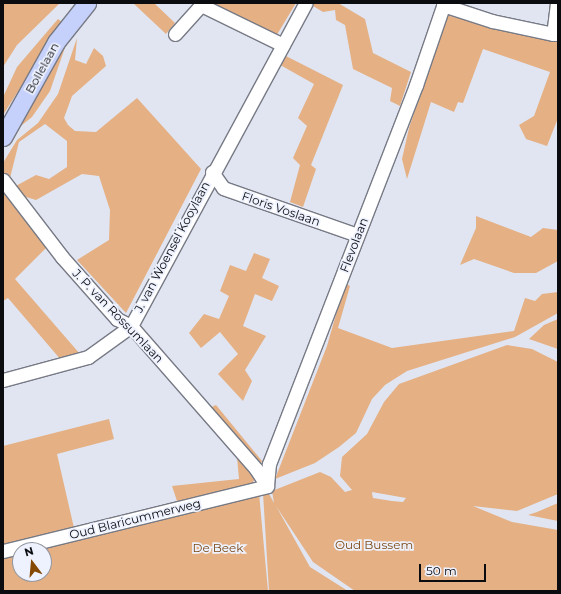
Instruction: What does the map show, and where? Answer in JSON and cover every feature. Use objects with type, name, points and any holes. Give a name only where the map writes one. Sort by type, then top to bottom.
[{"type":"main road","name":"Bollelaan","points":[[3,137],[56,42],[87,3]]},
{"type":"street","name":"J. van Woensel Kooylaan","points":[[3,380],[88,357],[130,326],[212,172],[306,3]]},
{"type":"street","points":[[444,4],[492,21],[556,34],[557,3]]},
{"type":"street","name":"Flevolaan","points":[[267,486],[269,464],[444,4]]},
{"type":"street","points":[[176,34],[201,5],[282,45]]},
{"type":"street","name":"Floris Voslaan","points":[[212,172],[223,188],[357,235]]},
{"type":"street","name":"J. P. van Rossumlaan","points":[[3,180],[62,257],[117,319],[130,326],[267,486]]},
{"type":"street","name":"Oud Blaricummerweg","points":[[3,551],[267,486]]},
{"type":"green space","points":[[3,3],[60,3],[17,45],[3,67]]},
{"type":"green space","points":[[133,3],[154,3],[175,23],[166,34]]},
{"type":"green space","points":[[201,3],[296,3],[272,43]]},
{"type":"green space","points":[[308,3],[338,3],[365,19],[373,53],[411,72],[400,106],[390,101],[392,88],[353,69],[345,25],[336,20],[335,10],[323,12]]},
{"type":"green space","points":[[447,15],[500,30],[558,37],[558,118],[547,146],[526,139],[519,125],[534,116],[550,72],[483,49],[463,103],[458,102],[454,112],[431,102],[407,179],[402,159],[409,128]]},
{"type":"green space","points":[[58,19],[62,22],[3,115],[4,95],[17,67]]},
{"type":"green space","points":[[70,33],[50,91],[32,117],[12,133]]},
{"type":"green space","points":[[77,38],[75,60],[86,64],[94,48],[103,56],[106,66],[72,96],[64,118],[68,125],[75,131],[96,132],[137,98],[201,169],[126,313],[77,260],[109,240],[110,210],[99,176],[82,174],[36,200],[26,197],[14,187],[36,175],[49,179],[67,167],[67,141],[45,124],[19,142],[9,182],[3,176],[3,163],[17,140],[38,123],[58,94]]},
{"type":"green space","points":[[280,53],[343,85],[311,165],[316,169],[303,207],[290,202],[300,165],[293,158],[307,126],[298,118],[314,84],[275,62]]},
{"type":"green space","points":[[3,184],[53,241],[15,279],[80,354],[61,360],[8,298],[3,301]]},
{"type":"green space","points":[[476,216],[531,237],[543,228],[558,230],[558,261],[536,273],[514,273],[474,259],[460,265],[476,228]]},
{"type":"green space","points":[[254,253],[270,259],[262,278],[279,286],[272,301],[255,294],[243,326],[266,336],[245,370],[252,381],[243,401],[218,374],[238,354],[220,332],[201,348],[189,333],[204,314],[219,319],[229,296],[220,291],[230,265],[246,271]]},
{"type":"green space","points":[[345,283],[350,286],[338,328],[392,348],[514,331],[525,298],[535,301],[542,294],[558,292],[558,313],[515,337],[407,371],[385,385],[372,399],[356,433],[339,447],[315,463],[275,479],[327,346]]},
{"type":"green space","points":[[558,319],[558,349],[529,339],[544,325]]},
{"type":"green space","name":"Oud Bussem","points":[[507,345],[532,349],[558,362],[558,494],[517,511],[473,506],[512,522],[558,530],[558,591],[355,591],[313,562],[276,506],[310,567],[348,591],[269,591],[263,493],[268,492],[274,503],[272,491],[320,472],[331,477],[345,492],[352,490],[340,476],[342,457],[367,434],[384,402],[399,384]],"holes":[[[372,492],[406,498],[403,502],[373,498]]]},
{"type":"green space","points":[[216,405],[262,461],[251,487],[178,504],[172,486],[239,479],[237,457],[198,413]]},
{"type":"green space","points":[[109,419],[114,439],[57,454],[74,528],[19,542],[12,542],[12,544],[3,546],[3,446]]},
{"type":"green space","name":"De Beek","points":[[259,493],[268,591],[3,591],[3,555],[12,553],[12,582],[52,582],[52,543]]},
{"type":"green space","points":[[558,503],[558,521],[528,515],[537,512]]}]
